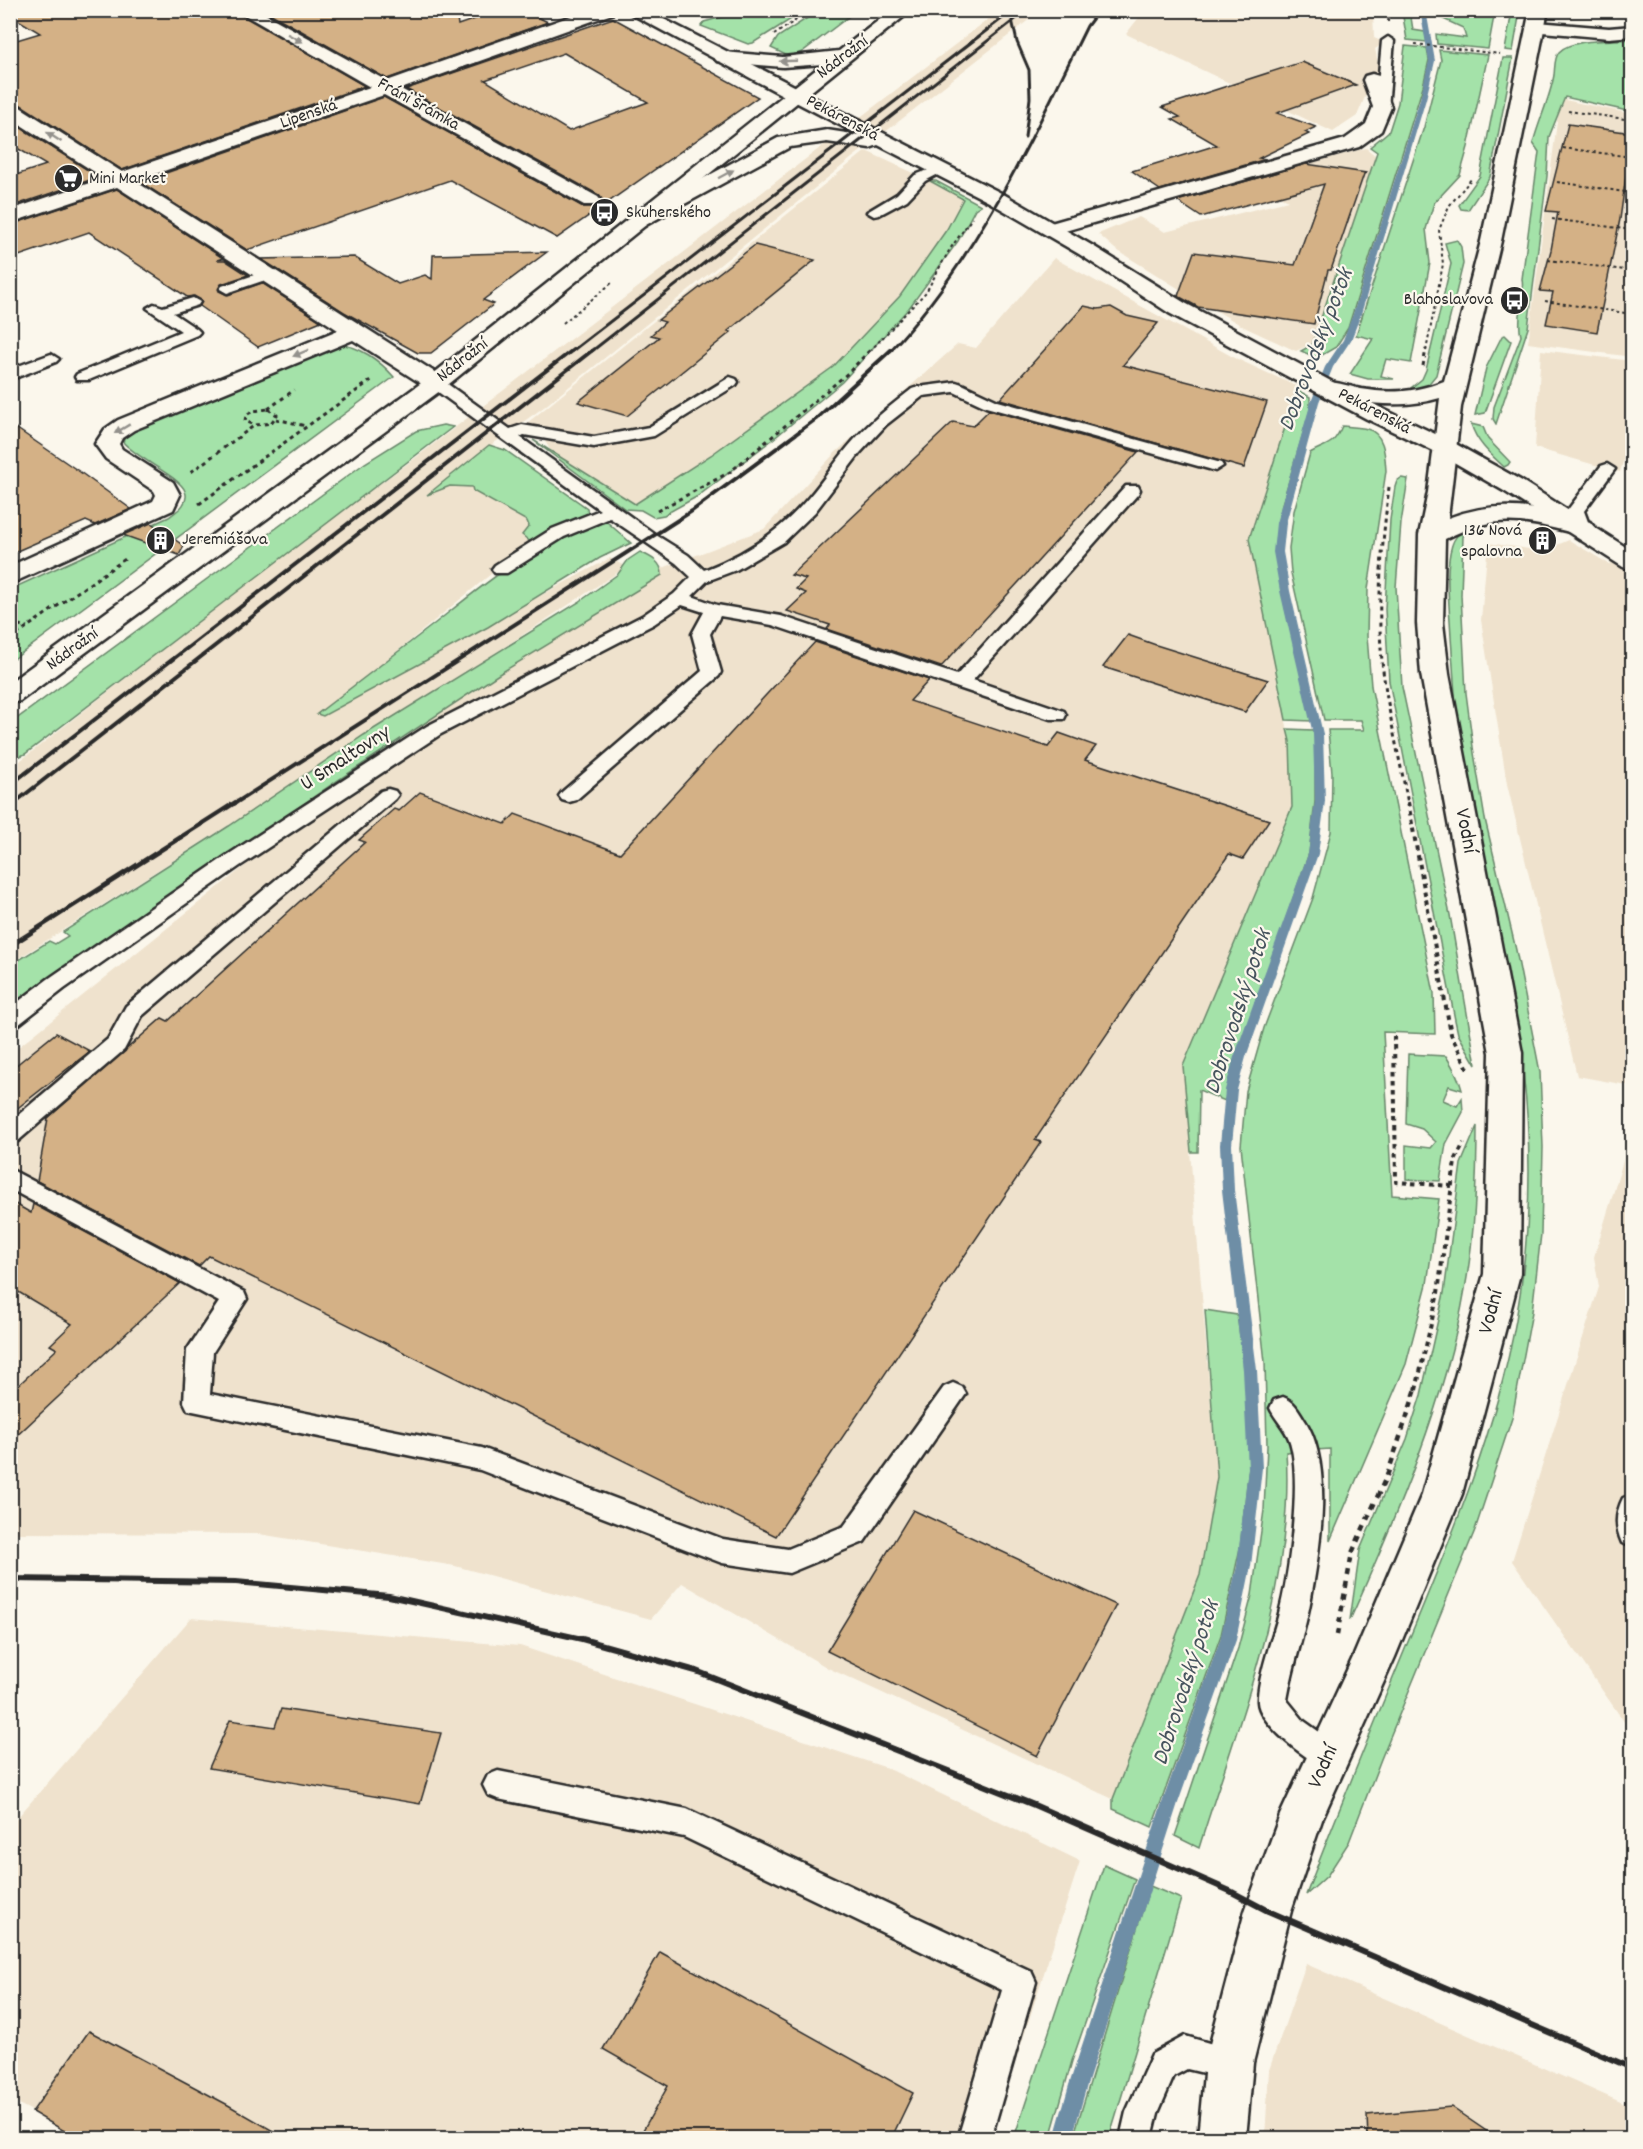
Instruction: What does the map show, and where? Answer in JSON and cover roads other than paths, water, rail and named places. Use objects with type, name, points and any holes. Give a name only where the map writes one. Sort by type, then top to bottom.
[{"type":"street","name":"Fráni Šrámka","points":[[244,10],[591,201]]},
{"type":"street","name":"Lipenská","points":[[10,217],[387,88],[606,10]]},
{"type":"street","name":"Pekárenská","points":[[632,10],[1051,229],[1177,308],[1328,388],[1355,399],[1499,477],[1581,527],[1632,562]]},
{"type":"street","name":"Nádražní","points":[[10,695],[231,536],[436,383],[795,94],[904,10]]},
{"type":"street","points":[[1446,448],[1449,407],[1491,241],[1538,19],[1608,33],[1632,31]]},
{"type":"street","points":[[723,57],[783,62],[846,56]]},
{"type":"street","points":[[1051,229],[1352,143],[1374,127],[1382,106],[1372,80]]},
{"type":"street","points":[[10,109],[436,383]]},
{"type":"street","points":[[637,222],[785,142],[805,137],[849,137],[917,159]]},
{"type":"street","points":[[10,576],[164,505],[168,495],[164,487],[114,454],[107,444],[113,434],[126,425],[356,331]]},
{"type":"street","points":[[1355,399],[1420,398],[1454,385]]},
{"type":"street","name":"Vodní","points":[[1222,2139],[1229,2063],[1268,1911],[1302,1815],[1374,1657],[1443,1494],[1502,1274],[1506,1053],[1435,674],[1430,623],[1432,536],[1446,448]]},
{"type":"street","points":[[1432,536],[1464,519],[1483,513],[1532,515],[1581,527]]},
{"type":"lane","points":[[1382,106],[1388,41]]},
{"type":"lane","points":[[874,212],[902,197],[920,178],[939,170]]},
{"type":"lane","points":[[227,289],[266,274]]},
{"type":"lane","points":[[83,376],[192,332],[158,310],[193,302]]},
{"type":"lane","points":[[10,375],[51,359]]},
{"type":"lane","points":[[510,435],[522,430],[594,442],[654,432],[730,382]]},
{"type":"lane","points":[[436,383],[681,559],[700,577],[730,566],[778,537],[809,508],[854,450],[880,422],[918,392],[956,387],[992,404],[1215,466]]},
{"type":"lane","points":[[1581,527],[1576,520],[1575,511],[1606,469]]},
{"type":"lane","points":[[961,682],[1132,490]]},
{"type":"lane","points":[[501,568],[558,533],[613,511]]},
{"type":"lane","name":"U Smaltovny","points":[[10,1020],[56,984],[233,861],[434,730],[648,620],[680,598],[700,577]]},
{"type":"lane","points":[[680,598],[714,610],[775,620],[1057,715]]},
{"type":"lane","points":[[569,796],[712,672],[700,634],[714,610]]},
{"type":"lane","points":[[10,1135],[116,1044],[134,1011],[388,795]]},
{"type":"lane","points":[[10,1178],[235,1299],[200,1350],[197,1402],[482,1459],[722,1551],[789,1561],[854,1534],[953,1394]]},
{"type":"lane","points":[[1283,1408],[1302,1437],[1308,1473],[1306,1530],[1298,1599],[1279,1662],[1272,1703],[1294,1731],[1329,1756]]},
{"type":"lane","points":[[1632,1506],[1629,1526],[1632,1535]]},
{"type":"lane","points":[[498,1785],[687,1823],[1020,1982],[975,2139]]},
{"type":"lane","points":[[1136,2139],[1142,2112],[1163,2065],[1185,2052],[1229,2063]]},
{"type":"waterway","name":"Dobrovodský potok","points":[[1063,2138],[1078,2085],[1170,1803],[1228,1640],[1244,1566],[1255,1468],[1250,1370],[1228,1190],[1226,1145],[1231,1090],[1240,1057],[1313,854],[1320,801],[1318,734],[1278,552],[1281,523],[1315,402],[1329,367],[1347,340],[1357,314],[1423,99],[1432,61],[1423,10]]},
{"type":"railway","points":[[572,351],[1013,10]]},
{"type":"railway","points":[[1012,21],[1027,10]]},
{"type":"railway","points":[[891,350],[950,277],[976,237],[1001,196],[1087,26],[1099,10]]},
{"type":"railway","points":[[1011,15],[1012,21]]},
{"type":"railway","points":[[592,351],[1012,21]]},
{"type":"railway","points":[[1012,21],[1017,42],[1029,70],[1030,98],[1025,137]]},
{"type":"railway","points":[[10,785],[574,349]]},
{"type":"railway","points":[[13,804],[594,349]]},
{"type":"railway","points":[[234,804],[692,511],[816,419],[891,350]]},
{"type":"railway","points":[[10,806],[15,802]]},
{"type":"railway","points":[[10,946],[236,802]]},
{"type":"railway","points":[[10,1579],[236,1582],[389,1596],[582,1639],[696,1671],[1034,1805],[1230,1891],[1268,1911],[1632,2068]]},
{"type":"place","name":"Mini Market","points":[[68,179]]},
{"type":"place","name":"Skuherského","points":[[605,213]]},
{"type":"place","name":"Blahoslavova","points":[[1514,300]]},
{"type":"place","name":"Jeremiášova","points":[[161,540]]},
{"type":"place","name":"136 Nová spalovna","points":[[1543,541]]}]
